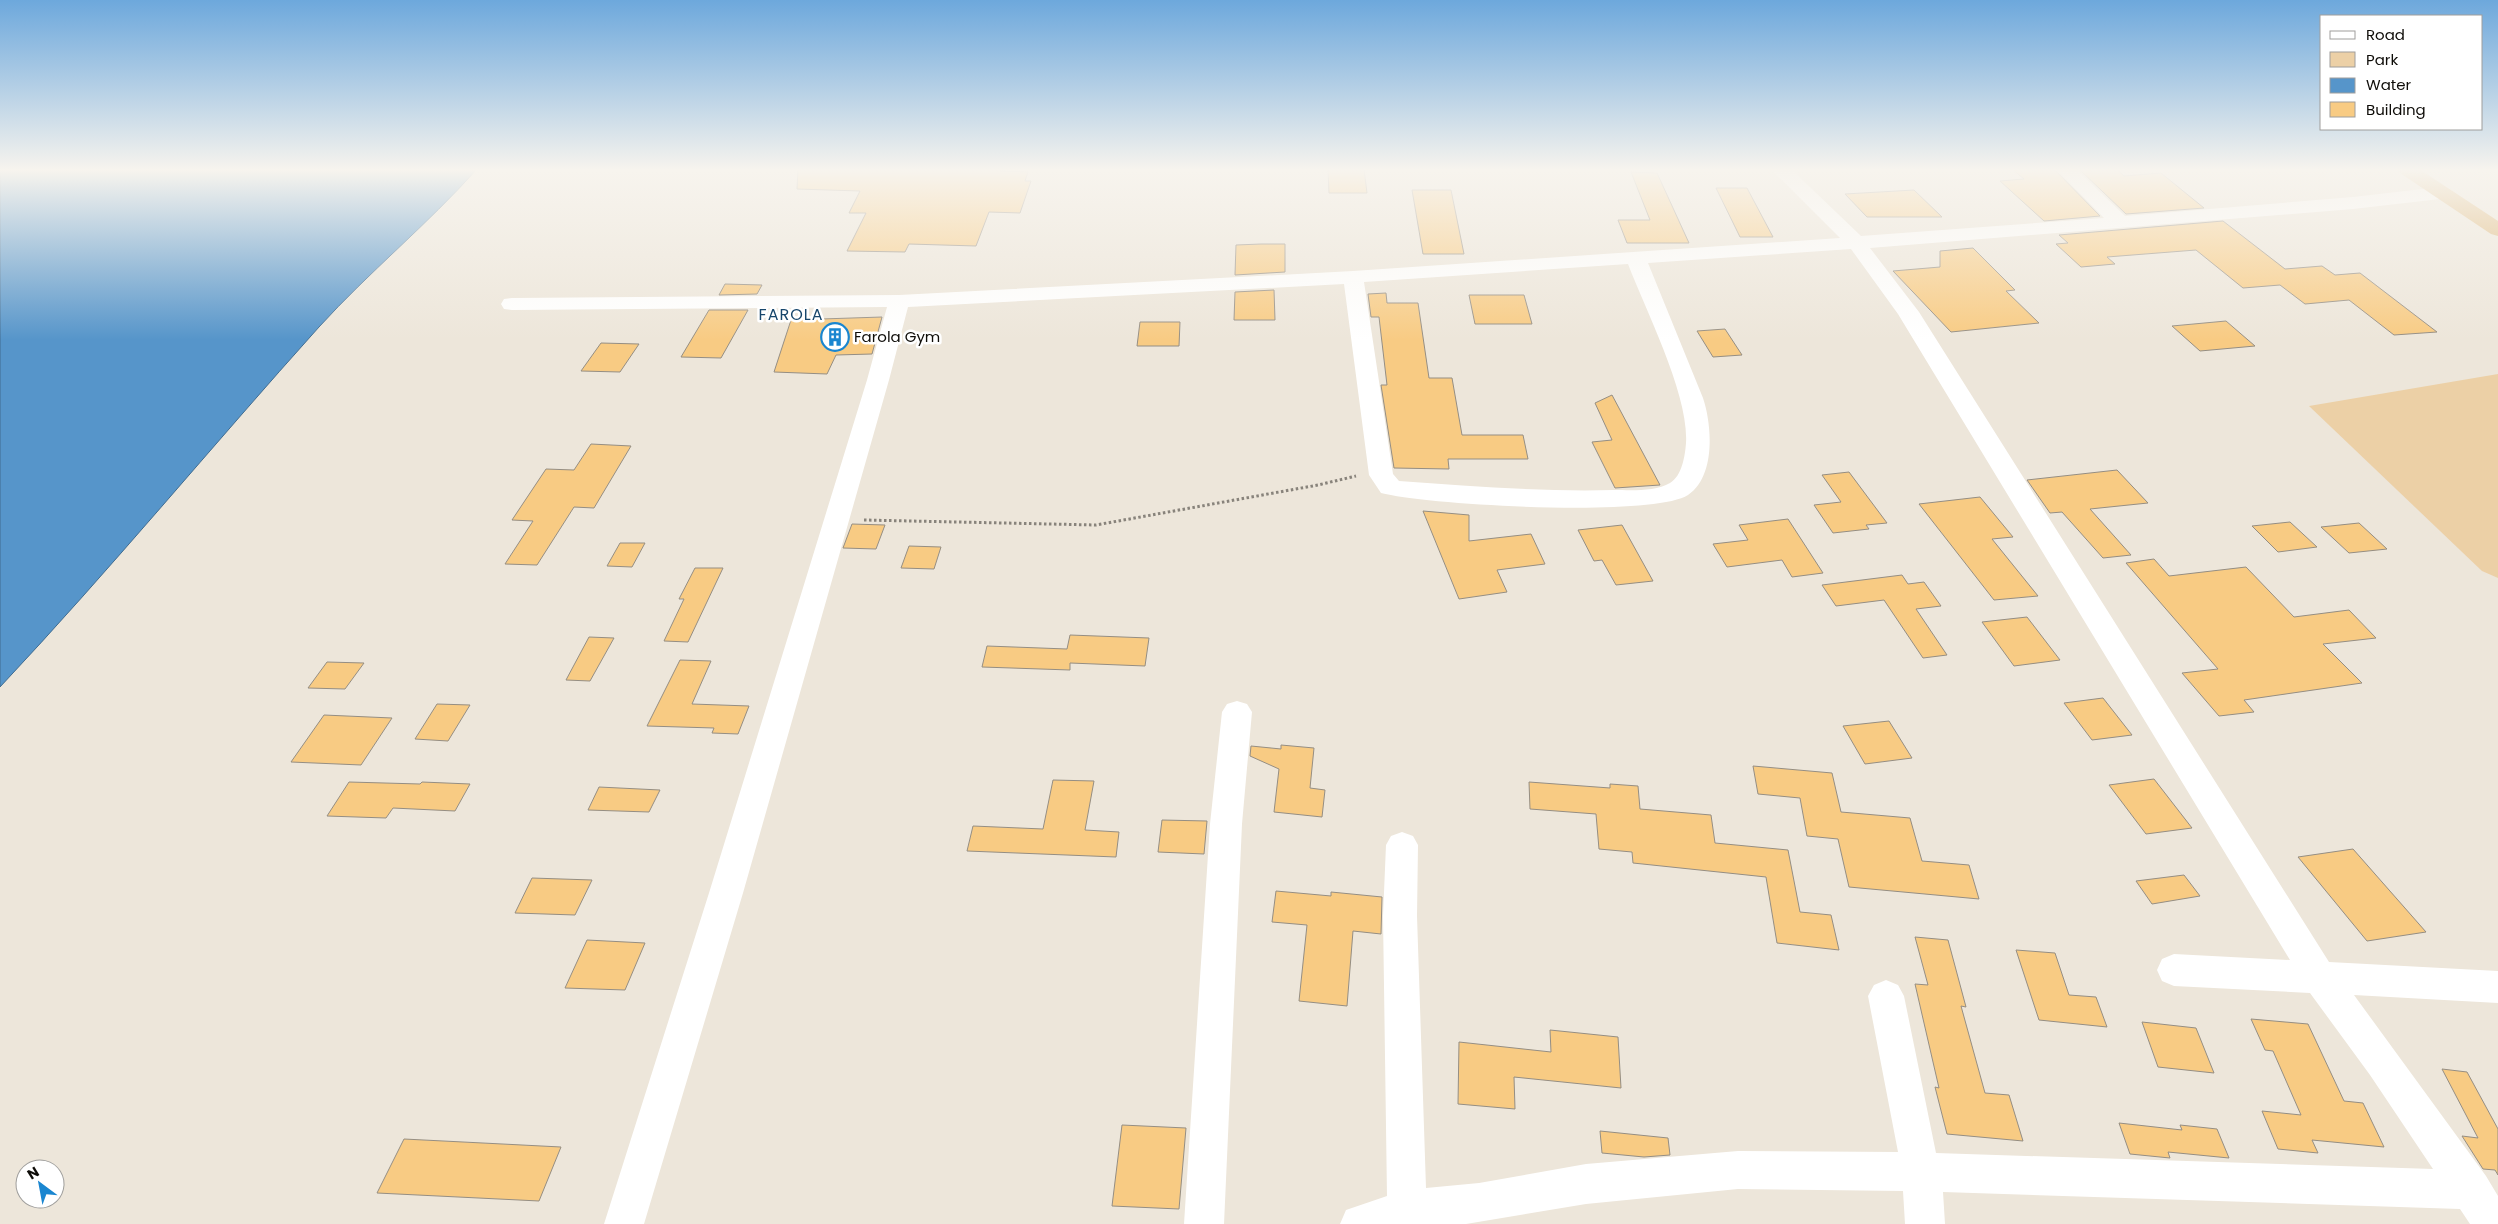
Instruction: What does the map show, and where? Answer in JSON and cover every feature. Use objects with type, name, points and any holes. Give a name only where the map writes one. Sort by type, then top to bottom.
[{"type":"street","points":[[1840,226],[1855,241],[1908,312],[1945,369],[2319,977],[2472,1190],[2494,1224]]},
{"type":"street","points":[[512,304],[899,301],[1352,277],[1855,241],[1965,235],[2063,226]]},
{"type":"street","points":[[1352,277],[1380,470],[1384,481],[1390,487],[1498,495],[1655,498],[1677,491],[1689,480],[1697,454],[1696,412],[1635,257]]},
{"type":"street","points":[[624,1224],[836,520],[899,301]]},
{"type":"street","points":[[1204,1224],[1226,824],[1237,712]]},
{"type":"street","points":[[1402,845],[1400,916],[1406,1210]]},
{"type":"street","points":[[2174,970],[2498,987]]},
{"type":"street","points":[[1886,996],[1913,1137],[1922,1172],[1925,1224]]},
{"type":"street","points":[[1360,1224],[1406,1210],[1479,1203],[1586,1184],[1738,1170],[1922,1172],[2472,1190]]},
{"type":"path","points":[[836,520],[1096,525],[1318,485],[1380,470]]},
{"type":"green space","points":[[2498,374],[2498,578],[2482,571],[2309,406]]},
{"type":"water","points":[[0,226],[421,226],[319,327],[81,598],[0,687]]},
{"type":"building","points":[[859,226],[984,226],[976,246],[909,244],[905,252],[847,251]]},
{"type":"building","points":[[1418,226],[1458,226],[1464,254],[1423,254]]},
{"type":"building","points":[[1620,226],[1681,226],[1689,243],[1627,243]]},
{"type":"building","points":[[1735,226],[1767,226],[1773,237],[1740,237]]},
{"type":"building","points":[[2163,226],[2230,226],[2285,269],[2322,266],[2335,275],[2360,273],[2437,332],[2394,335],[2349,300],[2305,304],[2280,285],[2243,288],[2196,250],[2107,257],[2115,264],[2081,267],[2056,244],[2068,243],[2059,235]]},
{"type":"building","points":[[1285,244],[1285,272],[1235,275],[1236,245]]},
{"type":"building","points":[[1973,248],[2015,290],[2006,291],[2039,323],[1951,332],[1893,271],[1940,267],[1940,251]]},
{"type":"building","points":[[725,284],[762,285],[757,294],[719,295]]},
{"type":"building","points":[[1274,290],[1275,320],[1234,320],[1235,292]]},
{"type":"building","points":[[1386,293],[1387,303],[1418,303],[1429,378],[1452,378],[1462,435],[1523,435],[1528,459],[1448,459],[1449,469],[1394,468],[1381,385],[1387,385],[1379,317],[1371,317],[1368,294]]},
{"type":"building","points":[[1469,295],[1524,295],[1532,324],[1475,324]]},
{"type":"building","points":[[709,310],[748,310],[721,358],[681,357]]},
{"type":"building","name":"Farola Gym","points":[[882,317],[872,354],[836,355],[827,374],[774,372],[791,320]]},
{"type":"building","points":[[2226,321],[2255,346],[2200,351],[2172,326]]},
{"type":"building","points":[[1140,322],[1180,322],[1179,346],[1137,346]]},
{"type":"building","points":[[1725,329],[1742,355],[1713,357],[1697,331]]},
{"type":"building","points":[[601,343],[639,344],[620,372],[581,371]]},
{"type":"building","points":[[1612,395],[1660,485],[1615,488],[1592,442],[1612,440],[1595,403]]},
{"type":"building","points":[[591,444],[631,446],[594,508],[574,507],[537,565],[505,564],[533,521],[512,520],[546,469],[574,470]]},
{"type":"building","points":[[2117,470],[2148,503],[2090,509],[2131,555],[2103,558],[2062,512],[2050,513],[2027,480]]},
{"type":"building","points":[[1849,472],[1887,523],[1866,525],[1869,529],[1833,533],[1814,505],[1841,502],[1822,475]]},
{"type":"building","points":[[1980,497],[2013,537],[1992,539],[2038,596],[1994,600],[1919,504]]},
{"type":"building","points":[[1423,511],[1469,515],[1469,541],[1531,534],[1545,564],[1497,570],[1507,592],[1459,599]]},
{"type":"building","points":[[1788,519],[1823,573],[1792,577],[1782,560],[1727,567],[1713,544],[1748,540],[1739,525]]},
{"type":"building","points":[[2290,522],[2317,547],[2278,552],[2252,526]]},
{"type":"building","points":[[2359,523],[2387,549],[2349,553],[2321,527]]},
{"type":"building","points":[[852,524],[885,525],[876,549],[843,548]]},
{"type":"building","points":[[1622,525],[1653,581],[1616,585],[1602,560],[1594,561],[1578,530]]},
{"type":"building","points":[[620,543],[645,543],[632,567],[607,566]]},
{"type":"building","points":[[909,546],[941,547],[934,569],[901,568]]},
{"type":"building","points":[[2154,559],[2169,576],[2246,567],[2294,617],[2349,610],[2376,638],[2323,644],[2362,683],[2244,700],[2254,712],[2219,716],[2182,673],[2218,669],[2126,563]]},
{"type":"building","points":[[695,568],[723,568],[688,642],[664,641],[684,599],[679,599]]},
{"type":"building","points":[[1902,575],[1908,584],[1924,582],[1941,606],[1916,609],[1947,655],[1923,658],[1884,600],[1836,606],[1822,585]]},
{"type":"building","points":[[2027,617],[2060,660],[2014,666],[1982,622]]},
{"type":"building","points":[[1070,635],[1149,638],[1145,666],[1070,663],[1070,670],[982,667],[987,646],[1067,649]]},
{"type":"building","points":[[589,637],[614,638],[590,681],[566,680]]},
{"type":"building","points":[[680,660],[711,661],[692,704],[749,706],[738,734],[712,733],[714,728],[647,726]]},
{"type":"building","points":[[327,662],[364,663],[345,689],[308,688]]},
{"type":"building","points":[[2103,698],[2132,735],[2092,740],[2064,703]]},
{"type":"building","points":[[437,704],[470,705],[448,741],[415,739]]},
{"type":"building","points":[[324,715],[392,718],[361,765],[291,762]]},
{"type":"building","points":[[1889,721],[1912,758],[1865,764],[1843,726]]},
{"type":"building","points":[[1281,745],[1314,748],[1310,788],[1325,790],[1322,817],[1274,812],[1279,769],[1250,756],[1251,746],[1281,749]]},
{"type":"building","points":[[1753,766],[1832,773],[1841,812],[1910,818],[1922,861],[1969,865],[1979,899],[1849,887],[1838,839],[1807,836],[1800,798],[1758,794]]},
{"type":"building","points":[[2154,779],[2192,828],[2146,834],[2109,785]]},
{"type":"building","points":[[1053,780],[1094,781],[1085,830],[1119,832],[1116,857],[967,851],[973,826],[1043,829]]},
{"type":"building","points":[[349,782],[470,784],[455,811],[393,808],[386,818],[327,816]]},
{"type":"building","points":[[1529,782],[1610,788],[1610,784],[1638,786],[1640,809],[1711,815],[1715,843],[1788,850],[1800,912],[1831,915],[1839,950],[1777,943],[1766,877],[1633,863],[1632,852],[1599,849],[1596,814],[1530,809]]},
{"type":"building","points":[[599,787],[660,790],[649,812],[588,810]]},
{"type":"building","points":[[1162,820],[1207,821],[1204,854],[1158,852]]},
{"type":"building","points":[[2353,849],[2426,932],[2367,941],[2298,857]]},
{"type":"building","points":[[2184,875],[2200,896],[2152,904],[2136,881]]},
{"type":"building","points":[[532,878],[592,880],[575,915],[515,913]]},
{"type":"building","points":[[1276,891],[1331,896],[1331,892],[1382,897],[1381,934],[1353,931],[1347,1006],[1299,1001],[1307,925],[1272,922]]},
{"type":"building","points":[[1915,937],[1948,940],[1966,1007],[1961,1006],[1985,1093],[2009,1095],[2023,1141],[1947,1134],[1935,1087],[1939,1088],[1915,984],[1928,985]]},
{"type":"building","points":[[587,940],[645,943],[625,990],[565,988]]},
{"type":"building","points":[[2016,950],[2055,953],[2069,995],[2096,997],[2107,1027],[2039,1020]]},
{"type":"building","points":[[2251,1019],[2308,1024],[2344,1101],[2363,1103],[2384,1147],[2312,1140],[2318,1153],[2278,1149],[2262,1111],[2301,1115],[2273,1051],[2265,1050]]},
{"type":"building","points":[[2142,1022],[2196,1028],[2214,1073],[2158,1067]]},
{"type":"building","points":[[1550,1030],[1618,1037],[1621,1088],[1514,1077],[1515,1109],[1458,1104],[1459,1042],[1551,1052]]},
{"type":"building","points":[[2442,1069],[2467,1072],[2498,1129],[2498,1175],[2495,1170],[2483,1169],[2462,1136],[2478,1138]]},
{"type":"building","points":[[2119,1123],[2182,1130],[2180,1125],[2217,1129],[2229,1158],[2168,1152],[2170,1158],[2130,1154]]},
{"type":"building","points":[[1122,1125],[1186,1128],[1179,1209],[1112,1206]]},
{"type":"building","points":[[1600,1131],[1668,1138],[1670,1155],[1644,1157],[1602,1153]]},
{"type":"building","points":[[404,1139],[561,1147],[539,1201],[377,1193]]},
{"type":"place","name":"Farola Gym","points":[[835,337]]},
{"type":"district","name":"FAROLA","points":[[791,314]]}]
